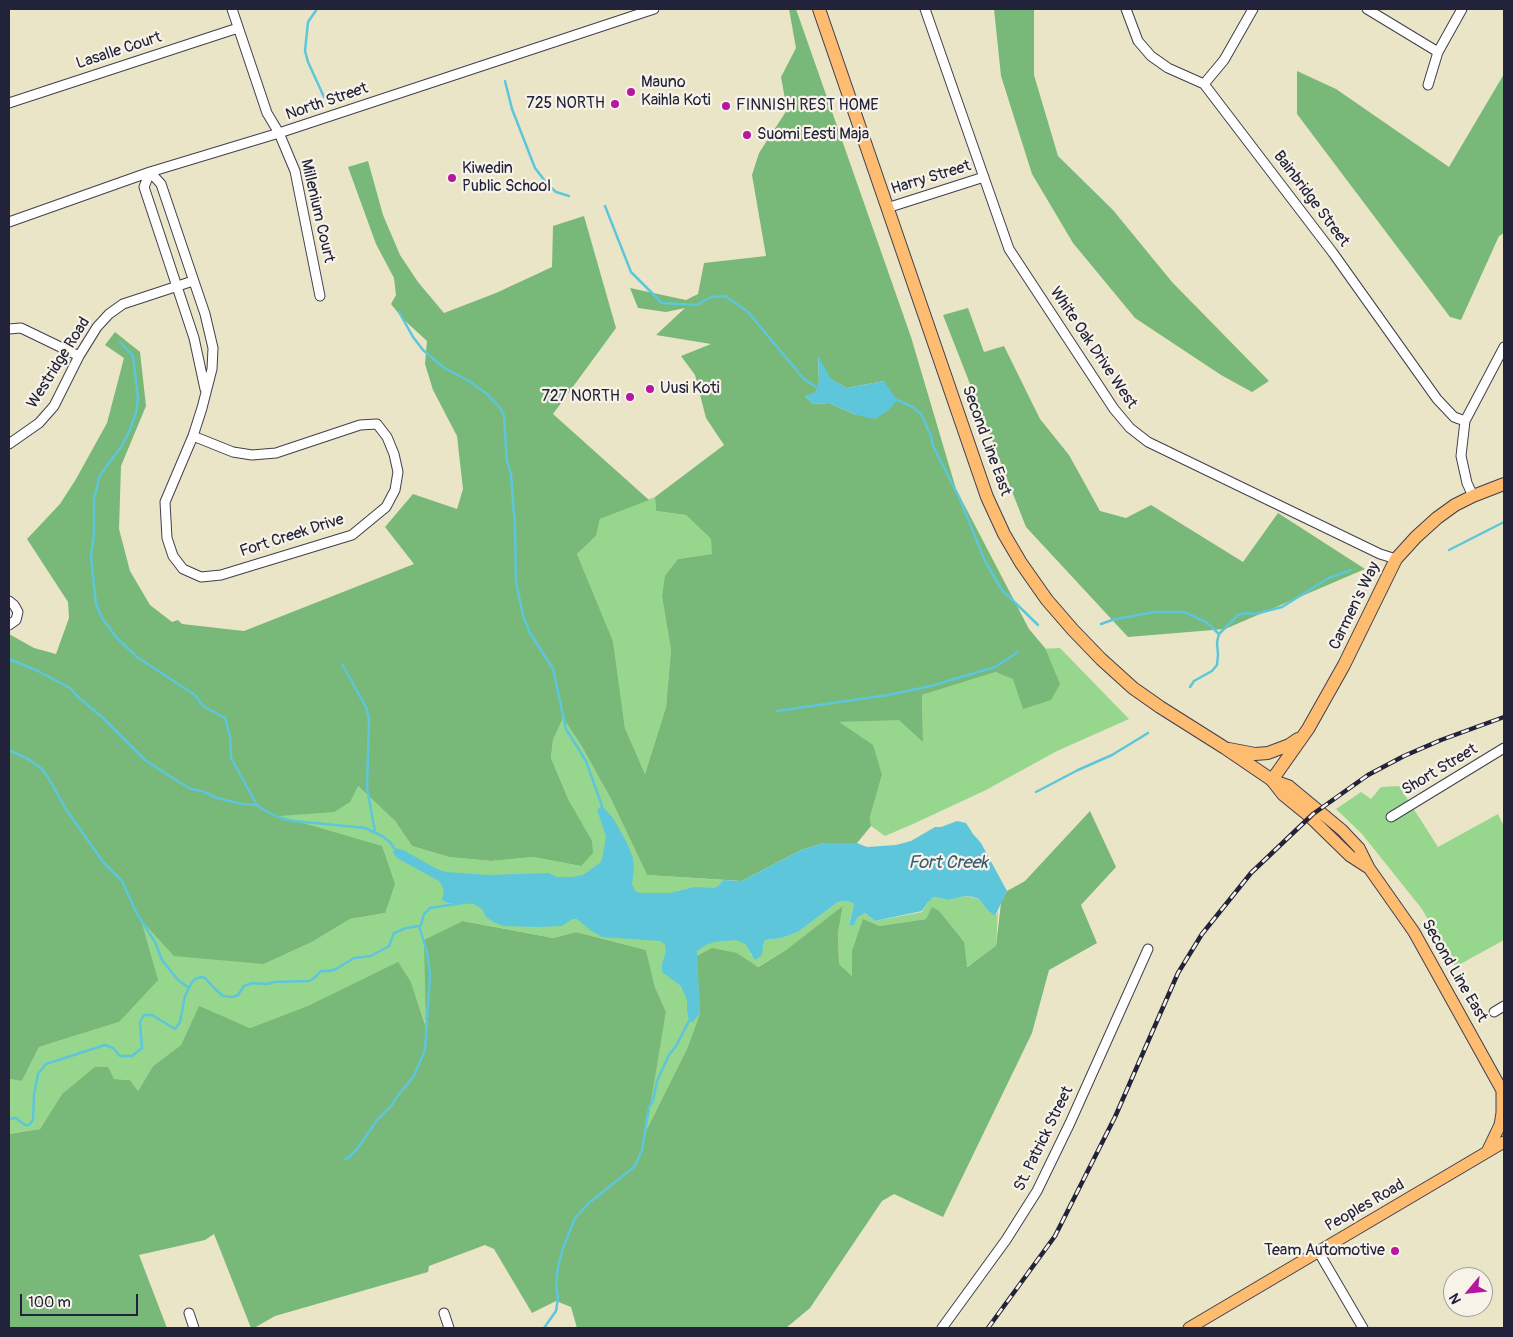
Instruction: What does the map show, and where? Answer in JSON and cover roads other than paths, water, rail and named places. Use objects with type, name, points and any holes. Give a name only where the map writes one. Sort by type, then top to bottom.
[{"type":"highway","name":"Second Line East","points":[[819,9],[987,497],[1004,534],[1021,563],[1058,614],[1101,659],[1133,688],[1272,780]]},
{"type":"highway","name":"Carmen's Way","points":[[1272,780],[1303,736],[1344,665],[1396,559],[1416,537],[1455,505],[1504,484]]},
{"type":"highway","points":[[1225,748],[1255,754],[1268,753],[1289,746],[1303,736]]},
{"type":"main road","name":"Second Line East","points":[[1272,780],[1283,795],[1310,817],[1350,856],[1368,868],[1414,932],[1504,1092]]},
{"type":"main road","points":[[1487,1153],[1500,1125],[1504,1092]]},
{"type":"main road","name":"Peoples Road","points":[[1189,1328],[1504,1142]]},
{"type":"street","name":"Millenium Court","points":[[232,9],[267,112],[296,171],[320,296]]},
{"type":"street","name":"North Street","points":[[9,222],[150,172],[279,134],[654,9]]},
{"type":"street","name":"White Oak Drive West","points":[[925,9],[1009,249],[1114,409],[1130,428],[1148,442],[1380,554],[1396,559]]},
{"type":"street","name":"Bainbridge Street","points":[[1126,9],[1138,40],[1151,56],[1168,68],[1204,84],[1333,254],[1437,399],[1454,417],[1465,421]]},
{"type":"street","points":[[1204,84],[1224,60],[1253,9]]},
{"type":"street","points":[[1367,9],[1438,52]]},
{"type":"street","points":[[1428,85],[1438,52],[1462,9]]},
{"type":"street","name":"Lasalle Court","points":[[9,103],[238,28]]},
{"type":"street","name":"Fort Creek Drive","points":[[193,436],[233,452],[252,455],[276,452],[360,425],[377,424],[387,437],[394,454],[398,472],[395,490],[386,506],[352,534],[220,576],[200,577],[183,569],[173,556],[167,538],[165,502],[193,436],[202,408],[212,369],[213,348],[210,330],[162,184],[150,172],[144,187],[197,349],[206,391]]},
{"type":"street","name":"Harry Street","points":[[887,208],[984,177]]},
{"type":"street","name":"Westridge Road","points":[[9,444],[39,423],[54,406],[79,356],[97,327],[109,314],[123,304],[194,280]]},
{"type":"street","points":[[9,329],[21,328],[79,356]]},
{"type":"street","points":[[1473,496],[1461,456],[1465,421],[1504,347]]},
{"type":"street","points":[[9,601],[18,612],[16,620],[9,625]]},
{"type":"street","name":"Short Street","points":[[1391,817],[1504,748]]},
{"type":"street","name":"St. Patrick Street","points":[[942,1328],[1006,1240],[1037,1191],[1070,1123],[1148,949]]},
{"type":"street","points":[[1494,1012],[1504,1006]]},
{"type":"street","points":[[1318,1251],[1363,1328]]},
{"type":"street","points":[[189,1313],[194,1328]]},
{"type":"street","points":[[444,1313],[449,1328]]},
{"type":"water","points":[[818,356],[831,379],[847,388],[884,381],[897,400],[889,410],[875,419],[856,415],[829,403],[813,404],[805,396],[816,392],[819,382]]},
{"type":"water","name":"Fort Creek","points":[[602,806],[613,818],[627,843],[633,858],[632,884],[635,891],[640,893],[670,893],[695,887],[713,888],[718,886],[723,880],[742,881],[801,850],[824,843],[857,843],[867,847],[896,845],[911,841],[935,827],[941,827],[957,821],[966,823],[981,843],[1007,891],[995,916],[987,910],[979,899],[973,897],[965,896],[949,900],[934,897],[922,911],[875,921],[865,913],[857,918],[854,926],[849,925],[854,904],[847,901],[838,902],[798,932],[782,938],[765,940],[762,955],[755,960],[745,944],[736,940],[714,942],[704,946],[697,951],[700,1013],[693,1022],[689,1021],[687,1000],[681,986],[662,972],[662,964],[666,952],[665,944],[660,941],[602,937],[577,919],[572,919],[562,926],[504,926],[486,917],[482,909],[474,904],[448,903],[442,900],[444,890],[439,881],[397,858],[393,853],[394,848],[403,850],[446,872],[488,875],[548,873],[557,877],[583,875],[601,862],[603,855],[606,836],[597,810]]},
{"type":"waterway","points":[[317,9],[308,22],[305,51],[324,97]]},
{"type":"waterway","points":[[505,81],[512,109],[535,168],[556,192],[569,196]]},
{"type":"waterway","points":[[605,206],[631,272],[662,303],[697,305],[711,297],[725,296],[747,311],[804,379],[819,389]]},
{"type":"waterway","points":[[399,312],[413,337],[423,350],[443,367],[469,381],[487,394],[501,409],[504,416],[515,528],[516,581],[523,616],[530,633],[553,669],[566,729],[586,761],[602,806]]},
{"type":"waterway","points":[[120,342],[133,356],[138,399],[136,413],[129,432],[121,447],[100,475],[94,499],[94,534],[91,557],[96,604],[102,618],[116,637],[137,657],[195,695],[203,706],[225,718],[230,737],[231,758],[257,805],[262,809],[280,818],[294,821],[365,828],[382,836],[394,848]]},
{"type":"waterway","points":[[895,399],[913,407],[921,414],[931,436],[933,446],[959,497],[985,561],[1002,590],[1038,625]]},
{"type":"waterway","name":"Fort Creek","points":[[1449,550],[1504,522]]},
{"type":"waterway","name":"Fort Creek","points":[[1190,687],[1194,681],[1212,671],[1217,665],[1219,634],[1238,615],[1244,613],[1255,614],[1282,607],[1329,578],[1351,570]]},
{"type":"waterway","points":[[1101,624],[1115,619],[1156,612],[1184,612],[1206,622],[1219,634]]},
{"type":"waterway","points":[[777,711],[888,695],[931,686],[995,667],[1018,652]]},
{"type":"waterway","points":[[9,659],[38,671],[70,688],[145,760],[179,782],[191,789],[202,791],[217,798],[242,804],[257,805]]},
{"type":"waterway","points":[[342,664],[367,709],[369,721],[367,788],[375,832]]},
{"type":"waterway","name":"Fort Creek","points":[[1036,792],[1112,755],[1148,733]]},
{"type":"waterway","points":[[9,750],[28,759],[42,769],[67,811],[104,863],[122,881],[137,914],[155,942],[162,960],[177,979],[189,988]]},
{"type":"waterway","name":"Fort Creek","points":[[419,926],[424,914],[430,908],[463,903]]},
{"type":"waterway","name":"Fort Creek","points":[[9,1119],[16,1118],[25,1125],[29,1125],[33,1120],[34,1095],[38,1074],[46,1064],[105,1045],[113,1048],[120,1056],[132,1056],[142,1048],[140,1022],[144,1015],[152,1015],[175,1029],[180,1022],[185,996],[195,979],[205,978],[223,996],[233,997],[238,995],[244,986],[252,983],[267,984],[309,981],[321,971],[336,969],[354,958],[371,956],[389,946],[394,933],[406,928],[419,926]]},
{"type":"waterway","points":[[345,1159],[357,1149],[377,1120],[392,1105],[414,1076],[425,1050],[430,974],[427,952],[419,926]]},
{"type":"waterway","points":[[544,1328],[556,1311],[558,1267],[575,1218],[589,1203],[635,1166],[642,1150],[649,1107],[653,1101],[657,1081],[669,1055],[689,1021]]},
{"type":"railway","points":[[988,1328],[1055,1236],[1115,1117],[1178,973],[1202,934],[1251,873],[1313,814],[1368,775],[1404,756],[1441,740],[1504,717]]},
{"type":"place","name":"Mauno Kaihla Koti","points":[[631,92]]},
{"type":"place","name":"725 NORTH","points":[[615,104]]},
{"type":"place","name":"FINNISH REST HOME","points":[[726,106]]},
{"type":"place","name":"Suomi Eesti Maja","points":[[747,135]]},
{"type":"place","name":"Kiwedin Public School","points":[[452,178]]},
{"type":"place","name":"Uusi Koti","points":[[650,389]]},
{"type":"place","name":"727 NORTH","points":[[630,397]]},
{"type":"place","name":"Team Automotive","points":[[1395,1251]]}]
